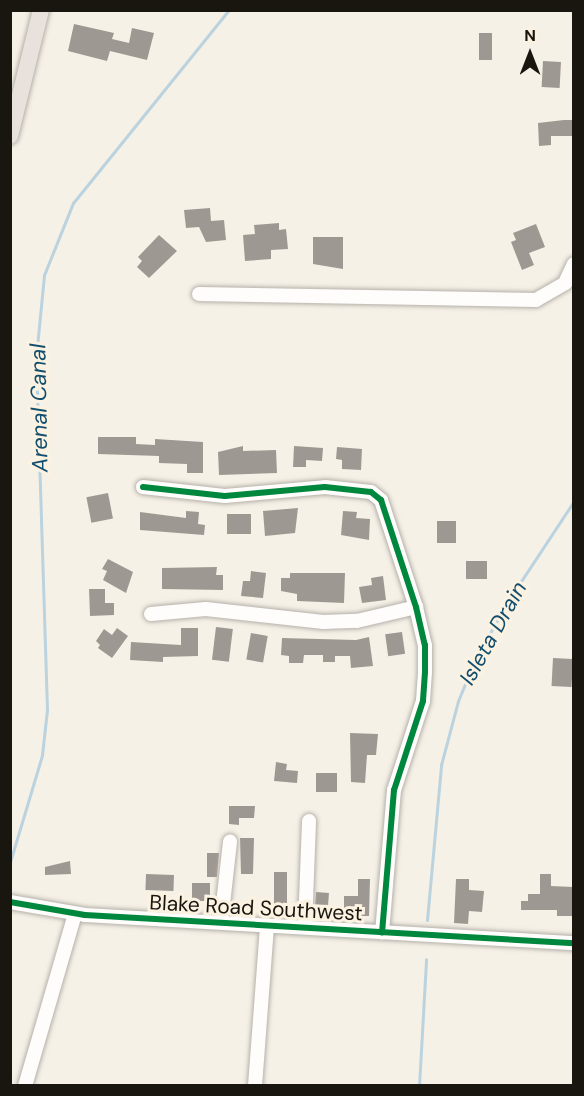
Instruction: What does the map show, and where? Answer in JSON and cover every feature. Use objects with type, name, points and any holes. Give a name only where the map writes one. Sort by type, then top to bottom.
[{"type":"main road","points":[[11,133],[41,10]]},
{"type":"street","points":[[199,294],[536,300],[565,283],[573,264]]},
{"type":"street","points":[[143,487],[225,496],[325,487],[360,490],[381,500],[416,607],[425,645],[423,701],[394,790],[382,932]]},
{"type":"street","points":[[151,614],[206,609],[323,622],[357,621],[416,607]]},
{"type":"street","points":[[305,926],[309,821]]},
{"type":"street","points":[[221,922],[230,842]]},
{"type":"street","name":"Blake Road Southwest","points":[[10,902],[75,914],[573,943]]},
{"type":"street","points":[[25,1086],[75,914]]},
{"type":"street","points":[[255,1086],[267,925]]},
{"type":"building","points":[[74,24],[114,33],[112,39],[129,43],[132,28],[154,33],[147,60],[110,51],[107,61],[68,51]]},
{"type":"building","points":[[479,33],[492,33],[492,60],[479,60]]},
{"type":"building","points":[[543,61],[561,62],[560,88],[542,87]]},
{"type":"building","points":[[573,120],[573,136],[551,136],[551,145],[539,146],[538,123]]},
{"type":"building","points":[[210,208],[211,221],[224,220],[226,240],[206,242],[199,227],[186,228],[184,210]]},
{"type":"building","points":[[279,223],[279,230],[286,229],[288,249],[271,250],[271,259],[245,261],[243,235],[255,234],[254,225]]},
{"type":"building","points":[[536,224],[545,247],[529,253],[534,265],[522,270],[511,242],[516,240],[513,233]]},
{"type":"building","points":[[159,235],[177,251],[149,278],[137,267],[142,261],[138,257]]},
{"type":"building","points":[[313,237],[343,237],[343,269],[313,264]]},
{"type":"building","points":[[98,437],[136,437],[136,444],[155,445],[155,439],[203,442],[203,473],[187,473],[187,464],[159,463],[159,456],[98,454]]},
{"type":"building","points":[[243,446],[243,451],[276,450],[277,473],[219,475],[218,452]]},
{"type":"building","points":[[294,446],[323,448],[322,461],[306,460],[306,467],[293,467]]},
{"type":"building","points":[[337,447],[362,449],[361,470],[342,469],[342,460],[336,459]]},
{"type":"building","points":[[108,493],[113,519],[91,523],[86,497]]},
{"type":"building","points":[[298,508],[295,533],[265,536],[263,511]]},
{"type":"building","points":[[186,511],[199,512],[198,524],[205,525],[204,535],[140,530],[140,512],[186,518]]},
{"type":"building","points":[[343,511],[357,512],[356,518],[370,519],[369,540],[341,535]]},
{"type":"building","points":[[227,514],[251,514],[251,534],[227,534]]},
{"type":"building","points":[[437,521],[456,521],[456,543],[437,543]]},
{"type":"building","points":[[108,559],[133,572],[126,593],[103,580],[107,571],[102,569]]},
{"type":"building","points":[[466,561],[487,561],[487,579],[466,579]]},
{"type":"building","points":[[217,567],[216,575],[223,575],[223,590],[162,589],[162,568]]},
{"type":"building","points":[[251,571],[266,573],[263,598],[241,596],[243,581],[250,581]]},
{"type":"building","points":[[290,573],[345,573],[344,603],[297,601],[297,594],[281,591],[281,578],[290,578]]},
{"type":"building","points":[[383,576],[386,600],[362,603],[359,587],[372,585],[371,578]]},
{"type":"building","points":[[89,589],[105,589],[105,603],[114,603],[114,615],[90,616]]},
{"type":"building","points":[[216,627],[233,629],[229,662],[212,660]]},
{"type":"building","points":[[117,628],[128,636],[112,658],[98,648],[100,645],[96,641],[104,629],[112,635]]},
{"type":"building","points":[[181,628],[198,628],[198,656],[163,657],[163,662],[130,660],[131,642],[181,645]]},
{"type":"building","points":[[402,632],[405,654],[388,656],[385,634]]},
{"type":"building","points":[[251,633],[268,636],[263,663],[246,660]]},
{"type":"building","points":[[369,637],[373,666],[351,668],[350,656],[335,656],[335,662],[323,662],[323,655],[304,655],[303,663],[289,663],[289,656],[281,655],[282,638],[356,640]]},
{"type":"building","points":[[553,658],[573,659],[572,687],[552,686]]},
{"type":"building","points":[[350,733],[378,734],[376,755],[367,755],[365,783],[351,782]]},
{"type":"building","points":[[276,762],[287,764],[286,770],[298,771],[297,783],[274,781]]},
{"type":"building","points":[[316,773],[337,773],[337,792],[316,792]]},
{"type":"building","points":[[229,806],[255,806],[254,818],[239,818],[239,825],[229,824]]},
{"type":"building","points":[[240,838],[254,838],[253,874],[241,874]]},
{"type":"building","points":[[207,853],[219,853],[217,877],[207,877]]},
{"type":"building","points":[[70,861],[71,874],[45,875],[45,867]]},
{"type":"building","points":[[274,872],[287,872],[287,904],[274,904]]},
{"type":"building","points":[[146,874],[174,875],[173,891],[145,890]]},
{"type":"building","points":[[540,874],[551,874],[551,886],[573,887],[573,916],[557,916],[557,910],[521,910],[521,901],[528,901],[528,894],[540,894]]},
{"type":"building","points":[[358,879],[370,879],[369,916],[344,916],[344,896],[358,896]]},
{"type":"building","points":[[456,879],[469,879],[469,890],[484,891],[482,912],[469,911],[468,924],[454,923]]},
{"type":"building","points":[[192,883],[210,883],[210,901],[192,901]]},
{"type":"building","points":[[316,892],[329,893],[328,909],[315,908]]},
{"type":"waterway","name":"Arenal Canal","points":[[10,862],[42,755],[47,710],[36,357],[44,275],[73,203],[229,10]]},
{"type":"waterway","name":"Isleta Drain","points":[[427,920],[441,765],[458,701],[474,662],[506,604],[574,501]]},
{"type":"waterway","name":"Isleta Drain","points":[[419,1086],[426,959]]},
{"type":"cycle path","points":[[143,487],[225,496],[325,487],[371,492],[381,500],[416,607],[425,645],[423,701],[394,790],[382,932]]},
{"type":"cycle path","points":[[10,902],[85,915],[574,943]]}]
